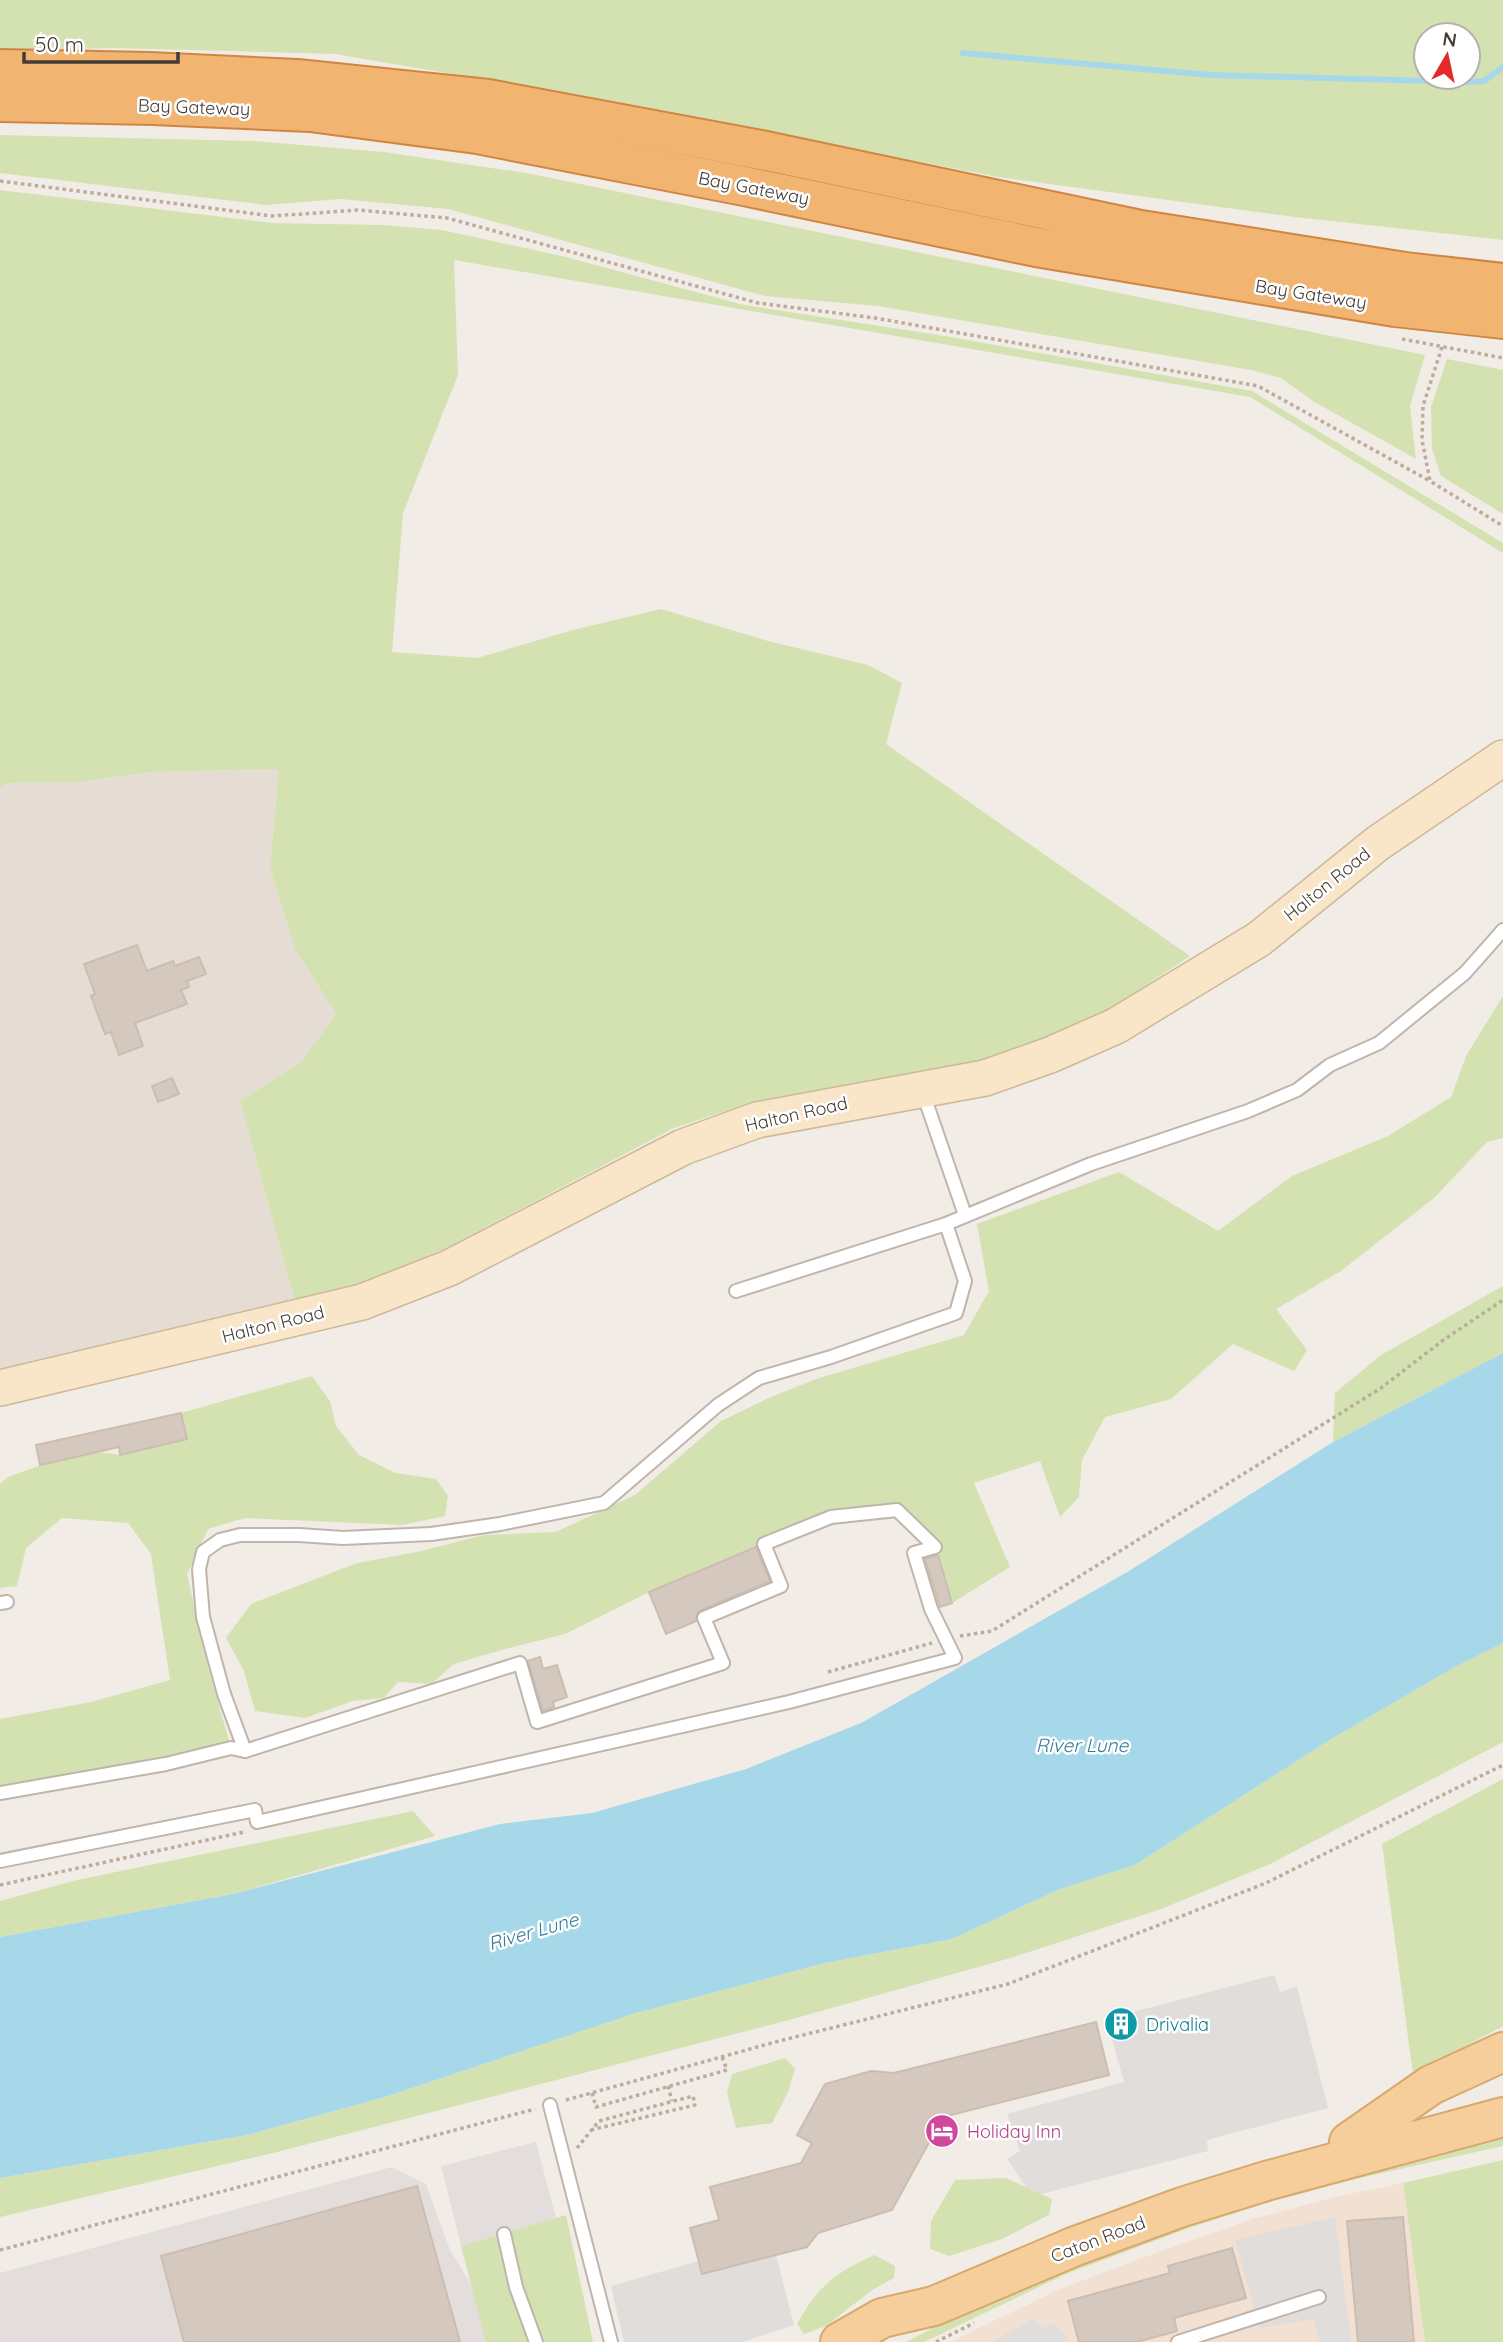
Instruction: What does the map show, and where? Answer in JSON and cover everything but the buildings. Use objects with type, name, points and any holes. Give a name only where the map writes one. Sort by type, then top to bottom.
[{"type":"highway","name":"Bay Gateway","points":[[0,69],[297,79],[488,99],[766,152],[1141,230],[1392,270],[1503,283]]},
{"type":"highway","name":"Bay Gateway","points":[[0,102],[310,112],[477,134],[1037,247],[1192,275],[1395,307],[1503,319]]},
{"type":"highway","points":[[978,198],[1410,254],[1503,263]]},
{"type":"highway","points":[[1192,275],[1393,323],[1503,339]]},
{"type":"main road","points":[[1349,2142],[1431,2085],[1503,2052]]},
{"type":"main road","name":"Caton Road","points":[[1266,2181],[1312,2156],[1503,2090]]},
{"type":"main road","name":"Caton Road","points":[[890,2342],[935,2324],[1073,2247],[1182,2207],[1266,2181],[1503,2117]]},
{"type":"main road","name":"Caton Road","points":[[841,2342],[882,2318],[935,2324]]},
{"type":"street","name":"Halton Road","points":[[0,1388],[362,1302],[449,1268],[683,1147],[757,1120],[985,1078],[1050,1055],[1116,1026],[1259,939],[1378,843],[1503,758]]},
{"type":"lane","points":[[736,1291],[946,1224],[1091,1164],[1248,1111],[1297,1090],[1330,1065],[1379,1043],[1465,973],[1503,930]]},
{"type":"lane","points":[[921,1089],[965,1215]]},
{"type":"lane","points":[[245,1751],[224,1694],[203,1617],[199,1569],[203,1552],[220,1540],[240,1535],[343,1538],[430,1534],[500,1524],[604,1503],[718,1405],[759,1378],[844,1353],[956,1313],[965,1281],[946,1224]]},
{"type":"lane","points":[[0,1793],[166,1764],[231,1748],[245,1751],[520,1663],[537,1722],[723,1663],[704,1618],[781,1586],[764,1544],[831,1517],[897,1510],[935,1547],[914,1553],[932,1609],[955,1658],[789,1702],[257,1822],[255,1810],[0,1861]]},
{"type":"lane","points":[[550,2105],[611,2342]]},
{"type":"lane","points":[[504,2234],[516,2287],[536,2342]]},
{"type":"lane","points":[[1178,2342],[1319,2297]]},
{"type":"path","points":[[0,181],[272,216],[358,210],[447,218],[758,303],[875,318],[1258,386],[1430,481],[1503,526]]},
{"type":"path","points":[[1430,481],[1422,440],[1423,405],[1442,347],[1503,358]]},
{"type":"path","points":[[825,1673],[968,1634],[992,1632],[1381,1388],[1442,1341],[1503,1300]]},
{"type":"path","points":[[0,2250],[722,2057],[1008,1984],[1266,1883],[1503,1765]]},
{"type":"path","points":[[0,1885],[256,1830]]},
{"type":"path","points":[[592,2093],[596,2107],[727,2070],[722,2057]]},
{"type":"path","points":[[668,2086],[672,2101]]},
{"type":"path","points":[[565,2163],[591,2130],[599,2121],[693,2096],[695,2105],[591,2130]]},
{"type":"path","points":[[935,2324],[977,2322]]},
{"type":"shaded area","points":[[279,769],[270,868],[295,949],[336,1014],[301,1062],[240,1101],[296,1305],[0,1375],[0,788],[8,783],[81,782],[152,772]]},
{"type":"shaded area","name":"Holiday Inn","points":[[1274,1975],[1280,1992],[1297,1986],[1328,2108],[1207,2140],[1208,2151],[1041,2194],[1027,2188],[1007,2159],[1020,2151],[1007,2114],[1124,2082],[1112,2039],[1138,2033],[1133,2012]]},
{"type":"shaded area","points":[[536,2142],[556,2218],[461,2246],[441,2166]]},
{"type":"shaded area","points":[[392,2167],[426,2184],[450,2250],[506,2342],[0,2342],[0,2273]]},
{"type":"shaded area","points":[[1403,2183],[1425,2342],[950,2342],[1060,2289],[1161,2251],[1253,2219],[1339,2196]]},
{"type":"shaded area","points":[[1335,2217],[1351,2342],[1320,2342],[1313,2319],[1260,2328],[1235,2240]]},
{"type":"shaded area","points":[[776,2255],[794,2325],[742,2342],[624,2342],[611,2286],[699,2261],[702,2274]]},
{"type":"shaded area","points":[[1035,2318],[1043,2329],[1053,2323],[1068,2338],[1062,2342],[992,2342]]},
{"type":"green space","points":[[0,0],[1503,0],[1503,240],[1295,217],[998,177],[557,92],[335,54],[114,48],[0,51]]},
{"type":"green space","points":[[0,135],[253,141],[384,152],[526,173],[1425,355],[1410,406],[1416,459],[1313,401],[1281,378],[1251,370],[878,306],[765,296],[448,209],[341,199],[266,205],[0,173]]},
{"type":"green space","points":[[0,190],[272,223],[382,225],[442,230],[566,257],[744,305],[951,337],[1252,391],[1503,543],[1503,553],[1250,397],[454,260],[458,375],[403,513],[392,652],[477,658],[573,630],[661,609],[768,641],[868,665],[902,683],[886,744],[1190,956],[1094,1020],[983,1060],[750,1103],[674,1128],[448,1247],[362,1285],[296,1305],[240,1101],[301,1062],[336,1014],[295,949],[270,868],[279,769],[152,772],[80,782],[8,783],[0,788]]},
{"type":"green space","points":[[1447,359],[1503,370],[1503,514],[1441,476],[1432,449],[1431,407]]},
{"type":"green space","points":[[1503,996],[1503,1138],[1487,1142],[1434,1198],[1341,1271],[1276,1309],[1307,1350],[1294,1371],[1233,1344],[1171,1399],[1105,1417],[1082,1460],[1079,1497],[1060,1517],[1040,1461],[974,1483],[1010,1567],[952,1603],[935,1547],[896,1510],[831,1517],[649,1592],[565,1634],[454,1664],[431,1684],[398,1682],[384,1698],[353,1701],[305,1718],[255,1711],[244,1671],[226,1638],[251,1604],[357,1563],[417,1552],[484,1535],[556,1532],[635,1495],[721,1421],[816,1379],[964,1335],[989,1291],[977,1224],[1119,1172],[1218,1231],[1292,1176],[1388,1136],[1451,1097],[1466,1056]]},
{"type":"green space","points":[[1503,1286],[1503,1353],[1333,1442],[1335,1393],[1381,1355]]},
{"type":"green space","points":[[312,1376],[330,1401],[336,1426],[359,1455],[395,1473],[436,1479],[448,1496],[445,1516],[403,1525],[245,1518],[208,1529],[187,1574],[207,1663],[231,1748],[0,1793],[0,1719],[91,1702],[170,1680],[151,1554],[128,1523],[62,1518],[26,1548],[17,1586],[0,1588],[0,1484],[8,1477],[41,1465],[96,1452],[121,1455],[187,1439],[181,1413]]},
{"type":"green space","points":[[1503,1643],[1503,1742],[1268,1865],[1161,1909],[1014,1957],[789,2020],[273,2153],[0,2217],[0,2178],[247,2135],[385,2097],[636,2013],[825,1963],[952,1939],[1060,1889],[1135,1865],[1328,1741],[1453,1668]]},
{"type":"green space","points":[[1503,1779],[1503,2026],[1413,2074],[1382,1844]]},
{"type":"green space","points":[[413,1811],[435,1836],[233,1894],[0,1937],[0,1901],[77,1880]]},
{"type":"green space","points":[[785,2058],[795,2069],[788,2092],[772,2123],[736,2128],[727,2093],[732,2074]]},
{"type":"green space","points":[[1503,2125],[1503,2146],[1360,2178],[1269,2202],[1189,2228],[1066,2274],[924,2342],[906,2342],[961,2313],[1186,2222]]},
{"type":"green space","points":[[1503,2160],[1503,2342],[1425,2342],[1403,2183]]},
{"type":"green space","points":[[1006,2178],[1052,2199],[1049,2215],[1002,2239],[949,2256],[930,2249],[931,2221],[955,2180]]},
{"type":"green space","points":[[566,2215],[593,2342],[486,2342],[461,2246]]},
{"type":"green space","points":[[874,2255],[895,2266],[894,2278],[872,2290],[826,2326],[804,2334],[797,2324],[820,2290],[848,2268]]},
{"type":"water","name":"River Lune","points":[[1503,1353],[1503,1643],[1453,1668],[1328,1741],[1135,1865],[1060,1889],[952,1939],[825,1963],[636,2013],[385,2097],[247,2135],[0,2178],[0,1937],[233,1894],[500,1824],[592,1813],[746,1769],[861,1723],[1129,1571],[1333,1442]]},
{"type":"waterway","points":[[963,53],[1211,75],[1468,82],[1484,81],[1503,67]]},
{"type":"place","name":"Drivalia","points":[[1121,2024]]},
{"type":"place","name":"Holiday Inn","points":[[942,2131]]}]
